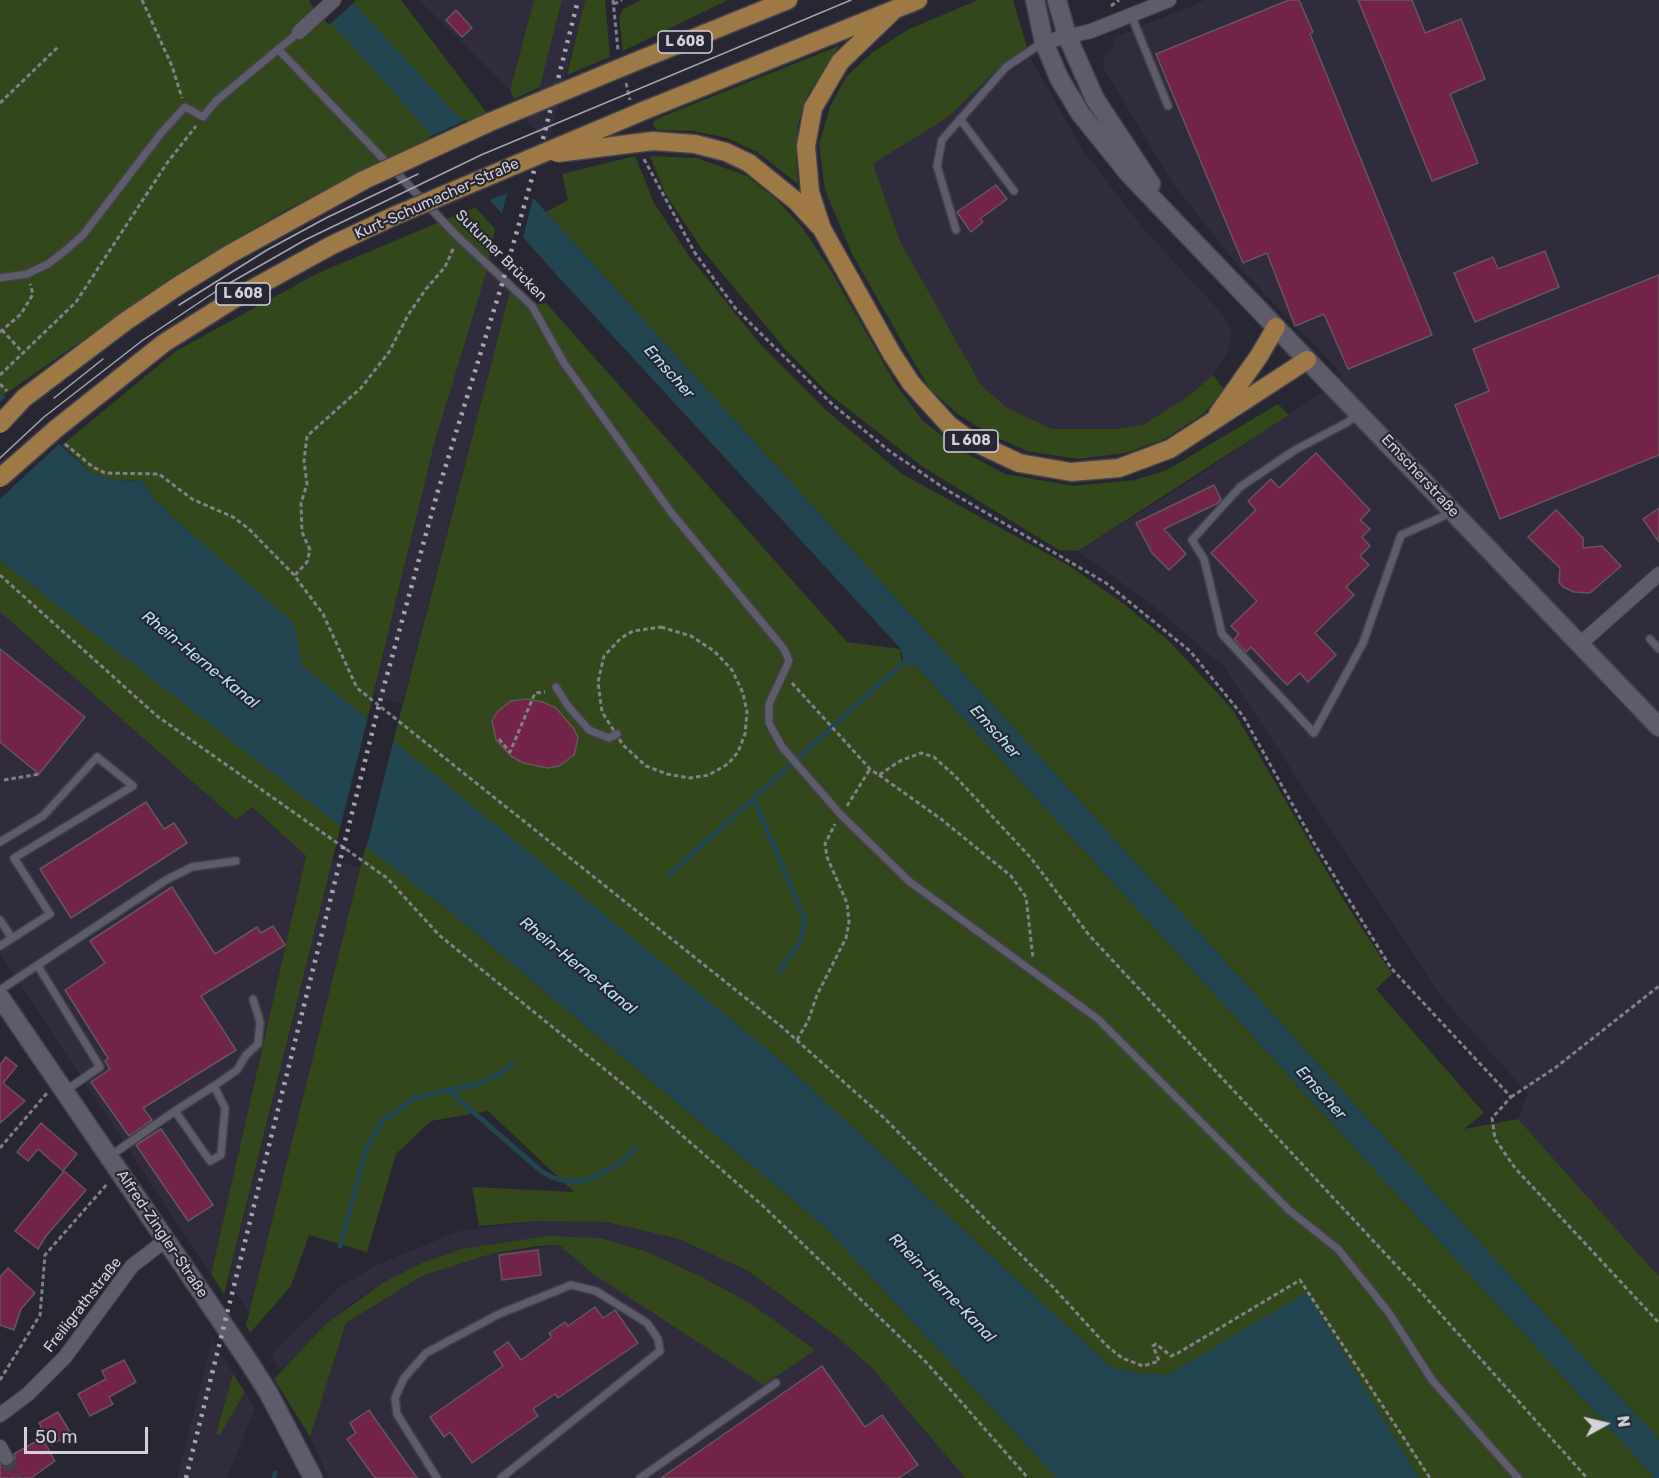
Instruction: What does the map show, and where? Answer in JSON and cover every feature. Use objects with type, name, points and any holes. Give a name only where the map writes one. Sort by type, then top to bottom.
[{"type":"main road","name":"L 608","points":[[0,424],[16,395],[178,286],[230,254],[364,180],[625,58],[788,0]]},
{"type":"main road","name":"Kurt-Schumacher-Straße","points":[[0,478],[60,435],[164,343],[234,299],[332,245],[394,216],[643,111],[918,0]]},
{"type":"main road","name":"L 608","points":[[894,10],[840,62],[813,108],[806,146],[810,192],[822,229],[892,354],[911,383],[949,425],[993,453],[1019,463],[1071,472],[1119,468],[1170,449],[1307,360]]},
{"type":"main road","name":"L 608","points":[[538,155],[653,141],[695,144],[726,152],[749,163],[796,201],[822,229]]},
{"type":"main road","name":"L 608","points":[[1214,421],[1276,327]]},
{"type":"street","points":[[300,32],[334,0]]},
{"type":"street","name":"Emscherstraße","points":[[1035,0],[1044,42],[1059,78],[1080,113],[1129,174],[1359,411],[1659,727]]},
{"type":"street","name":"Emscherstraße","points":[[1057,0],[1066,36],[1095,99],[1180,225]]},
{"type":"street","points":[[1044,42],[1091,32],[1169,0]]},
{"type":"street","points":[[1580,644],[1659,574]]},
{"type":"street","name":"Alfred-Zingler-Straße","points":[[0,997],[167,1239],[268,1392],[313,1478]]},
{"type":"street","name":"Freiligrathstraße","points":[[0,1415],[28,1394],[65,1357],[132,1266],[167,1239]]},
{"type":"lane","points":[[1131,15],[1168,106]]},
{"type":"lane","points":[[0,278],[27,274],[48,264],[83,235],[162,132],[185,107],[203,117],[216,101],[300,32]]},
{"type":"lane","points":[[956,230],[936,166],[942,141],[1006,67],[1044,42]]},
{"type":"lane","name":"Sutumer Brücken","points":[[278,49],[458,237],[532,306],[564,363],[670,511],[784,649],[789,661],[785,675]]},
{"type":"lane","points":[[960,119],[1014,191]]},
{"type":"lane","points":[[1359,411],[1348,422],[1295,450],[1240,488],[1192,540],[1204,559],[1222,634],[1314,733],[1363,644],[1401,535],[1442,517],[1450,508]]},
{"type":"lane","points":[[1650,639],[1659,649]]},
{"type":"lane","points":[[785,675],[769,704],[769,723],[783,747],[841,815],[910,882],[1098,1019],[1290,1211],[1338,1249],[1389,1313],[1425,1372],[1518,1478]]},
{"type":"lane","points":[[556,687],[568,706],[589,730],[609,738],[617,734]]},
{"type":"lane","points":[[0,842],[43,816],[97,757],[133,786],[14,858],[50,914],[0,946]]},
{"type":"lane","points":[[0,990],[166,880],[192,867],[236,861]]},
{"type":"lane","points":[[0,920],[12,938]]},
{"type":"lane","points":[[38,966],[100,1067],[61,1085]]},
{"type":"lane","points":[[114,1163],[175,1111],[237,1070],[246,1055],[258,1044],[260,1022],[253,999]]},
{"type":"lane","points":[[175,1111],[210,1161],[221,1155],[225,1108],[214,1086]]},
{"type":"lane","points":[[437,1478],[397,1414],[395,1398],[404,1378],[426,1353],[499,1314],[572,1285],[596,1291],[647,1323],[658,1340],[660,1351],[501,1478]]},
{"type":"lane","points":[[640,1478],[776,1383]]},
{"type":"path","points":[[142,0],[172,66],[185,107]]},
{"type":"path","points":[[622,0],[613,2],[625,58]]},
{"type":"path","points":[[0,103],[58,47]]},
{"type":"path","points":[[0,375],[76,302],[167,164],[203,117]]},
{"type":"path","points":[[643,158],[695,253],[736,309],[832,404],[888,450],[947,490],[1106,583],[1190,651],[1243,716],[1314,843],[1391,968],[1511,1097]]},
{"type":"path","points":[[294,575],[307,562],[310,550],[302,532],[301,503],[307,484],[304,461],[307,436],[361,388],[389,352],[408,315],[445,267],[458,237]]},
{"type":"path","points":[[24,354],[1,331],[21,314],[33,294],[27,274]]},
{"type":"path","points":[[0,384],[16,395]]},
{"type":"path","points":[[60,435],[93,467],[105,473],[159,474],[192,499],[233,517],[294,575],[323,614],[357,688],[797,1040],[883,1117],[1051,1285],[1106,1345],[1122,1358],[1143,1366],[1159,1361],[1154,1346],[1156,1344],[1171,1356],[1178,1353],[1300,1280],[1430,1478]]},
{"type":"path","points":[[0,575],[157,716],[387,879],[439,935],[629,1089],[762,1205],[926,1362],[1028,1478]]},
{"type":"path","points":[[609,724],[599,696],[600,668],[611,647],[633,631],[661,627],[691,636],[714,651],[732,670],[743,693],[747,712],[745,734],[738,752],[728,764],[709,775],[690,778],[667,774],[646,766],[623,746]]},
{"type":"path","points":[[785,675],[870,769],[942,819],[1019,886],[1026,897],[1034,971]]},
{"type":"path","points":[[499,739],[510,752],[535,693],[556,687]]},
{"type":"path","points":[[879,775],[900,761],[921,753],[934,757],[953,774],[1031,858],[1089,935],[1412,1282],[1587,1478]]},
{"type":"path","points":[[797,1040],[846,938],[849,921],[848,903],[828,857],[825,844],[870,769]]},
{"type":"path","points":[[4,780],[39,774]]},
{"type":"path","points":[[1659,986],[1555,1068],[1511,1097],[1492,1118],[1495,1139],[1515,1168],[1659,1323]]},
{"type":"path","points":[[0,1148],[61,1085]]},
{"type":"path","points":[[0,1380],[40,1315],[45,1256],[114,1163]]},
{"type":"shaded area","points":[[419,0],[534,0],[510,90]]},
{"type":"shaded area","points":[[562,0],[585,0],[548,144],[527,121],[540,87]]},
{"type":"shaded area","points":[[1206,0],[1659,0],[1659,1277],[1518,1119],[1528,1094],[1440,995],[1224,667],[1151,604],[1078,551],[1192,480],[1322,392],[1342,374],[1239,267],[1173,184],[1103,67],[1104,57],[1114,46],[1113,38]]},
{"type":"shaded area","points":[[1030,57],[1082,149],[1141,226],[1223,315],[1232,333],[1228,351],[1213,375],[1190,395],[1143,425],[1115,429],[1052,429],[1006,407],[981,385],[900,241],[873,164],[947,118],[1003,64],[1013,71]]},
{"type":"shaded area","points":[[487,270],[510,291],[402,704],[374,694],[435,441]]},
{"type":"shaded area","points":[[0,612],[236,820],[251,807],[306,856],[211,1274],[0,954]]},
{"type":"shaded area","points":[[332,859],[361,868],[249,1313],[228,1280]]},
{"type":"shaded area","points":[[537,1221],[606,1222],[679,1239],[748,1271],[835,1335],[872,1368],[965,1478],[329,1478],[310,1437],[346,1323],[422,1276],[494,1253],[559,1245],[593,1274],[750,1303],[700,1276],[645,1251],[546,1236],[462,1249],[424,1262],[384,1282],[351,1304],[281,1370],[271,1355],[339,1288],[374,1266],[459,1231]]},
{"type":"shaded area","points":[[212,1340],[233,1374],[216,1434],[220,1435],[245,1392],[255,1408],[227,1478],[177,1478]]},
{"type":"green space","points":[[0,0],[401,0],[487,113],[388,158],[286,210],[183,270],[4,395],[0,392]]},
{"type":"green space","points":[[534,0],[562,0],[540,87],[514,99],[510,90]]},
{"type":"green space","points":[[585,0],[605,0],[610,57],[567,75]]},
{"type":"green space","points":[[641,0],[728,0],[623,51],[619,18],[623,9]]},
{"type":"green space","points":[[978,0],[1013,0],[1027,47],[1003,64],[947,118],[873,164],[900,241],[981,385],[1006,407],[1052,429],[1115,429],[1143,425],[1190,395],[1213,375],[1225,390],[1203,414],[1163,440],[1125,453],[1077,459],[1027,451],[991,435],[959,415],[930,389],[852,254],[825,190],[819,144],[830,107],[846,77],[873,52],[909,29]]},
{"type":"green space","points":[[839,46],[807,96],[798,124],[796,158],[798,184],[757,152],[727,138],[693,131],[657,130],[653,125],[654,120]]},
{"type":"green space","points":[[635,156],[654,203],[689,256],[760,344],[826,410],[902,474],[1068,565],[1124,604],[1170,642],[1233,710],[1341,896],[1392,974],[1376,989],[1484,1113],[1464,1129],[1518,1119],[1659,1277],[1659,1440],[546,212],[568,200],[562,174]]},
{"type":"green space","points":[[650,156],[697,158],[747,176],[778,201],[802,227],[830,269],[895,383],[923,421],[962,451],[1005,474],[1074,486],[1135,480],[1167,470],[1278,404],[1289,415],[1078,551],[1059,550],[923,467],[830,395],[786,350],[701,248],[665,193]]},
{"type":"green space","points":[[475,207],[495,229],[487,270],[435,441],[367,720],[301,665],[293,623],[178,522],[151,495],[144,481],[115,480],[93,474],[62,445],[176,351],[316,274]]},
{"type":"green space","points":[[510,291],[527,306],[546,303],[847,642],[900,649],[901,659],[907,665],[915,665],[1655,1478],[1419,1478],[1307,1293],[1168,1375],[1136,1373],[1110,1366],[778,1058],[393,742]]},
{"type":"green space","points":[[0,560],[341,825],[224,1294],[211,1274],[306,856],[252,807],[236,820],[0,612]]},
{"type":"green space","points":[[366,845],[453,914],[826,1228],[1057,1478],[965,1478],[872,1368],[835,1335],[748,1271],[679,1239],[606,1222],[537,1221],[479,1226],[472,1187],[574,1192],[488,1111],[431,1121],[396,1154],[367,1252],[309,1235],[291,1286],[250,1333],[246,1325]]},
{"type":"green space","points":[[546,1236],[600,1238],[645,1251],[700,1276],[750,1303],[815,1350],[764,1385],[593,1274],[559,1245],[494,1253],[422,1276],[346,1323],[310,1437],[274,1379],[327,1323],[384,1282],[424,1262],[462,1249]]},
{"type":"green space","points":[[233,1374],[245,1392],[220,1435],[216,1434]]},
{"type":"water","name":"Emscher","points":[[311,0],[351,0],[546,212],[1659,1440],[1659,1478],[1655,1478],[915,665],[907,665],[904,662],[900,648],[553,271]]},
{"type":"water","name":"Rhein-Herne-Kanal","points":[[0,392],[93,474],[115,480],[144,481],[151,495],[178,522],[294,623],[302,665],[778,1058],[1110,1366],[1136,1373],[1168,1375],[1307,1292],[1419,1478],[1057,1478],[826,1228],[453,914],[0,560]]},
{"type":"pier","points":[[311,0],[356,1],[329,25],[309,2]]},
{"type":"pier","points":[[466,120],[534,195],[522,241],[501,217],[507,193],[486,201],[429,137]]},
{"type":"pier","points":[[8,395],[62,441],[0,499],[0,402]]},
{"type":"pier","points":[[368,717],[394,739],[366,849],[340,828]]},
{"type":"building","points":[[1289,0],[1299,0],[1313,32],[1310,34],[1432,335],[1348,369],[1324,314],[1295,326],[1267,253],[1243,263],[1156,54]]},
{"type":"building","points":[[1358,0],[1412,0],[1425,33],[1461,19],[1485,79],[1450,94],[1478,163],[1432,181]]},
{"type":"building","points":[[456,10],[472,28],[462,37],[446,20]]},
{"type":"building","points":[[996,185],[1007,199],[980,219],[983,222],[971,232],[957,212]]},
{"type":"building","points":[[1545,251],[1559,287],[1475,322],[1454,273],[1493,257],[1498,269]]},
{"type":"building","points":[[1659,275],[1659,455],[1500,519],[1455,405],[1489,391],[1473,349]]},
{"type":"building","points":[[1316,453],[1370,510],[1360,520],[1370,529],[1362,537],[1370,546],[1360,556],[1369,565],[1346,587],[1354,595],[1315,633],[1336,655],[1308,682],[1300,673],[1287,685],[1251,647],[1246,652],[1234,639],[1239,634],[1231,626],[1257,601],[1211,553],[1256,510],[1248,501],[1271,479],[1279,488]]},
{"type":"building","points":[[1214,485],[1221,499],[1218,503],[1164,529],[1186,554],[1169,570],[1152,553],[1136,523]]},
{"type":"building","points":[[1659,508],[1659,542],[1643,519]]},
{"type":"building","points":[[1556,510],[1583,538],[1583,548],[1602,546],[1621,566],[1590,593],[1574,592],[1563,587],[1559,582],[1560,568],[1528,537]]},
{"type":"building","points":[[0,649],[85,717],[39,774],[0,742]]},
{"type":"building","points":[[526,699],[543,702],[556,708],[574,729],[578,738],[574,755],[559,766],[548,768],[523,763],[511,756],[496,740],[492,721],[497,712],[511,701]]},
{"type":"building","points":[[146,802],[164,829],[174,823],[187,843],[71,918],[40,869]]},
{"type":"building","points":[[172,887],[215,954],[257,927],[261,933],[273,926],[285,945],[201,996],[236,1050],[143,1108],[152,1120],[129,1136],[91,1082],[110,1069],[105,1061],[108,1058],[65,990],[105,963],[90,941]]},
{"type":"building","points":[[6,1057],[17,1066],[3,1083],[25,1101],[0,1123],[0,1065]]},
{"type":"building","points":[[41,1123],[77,1154],[63,1171],[38,1149],[28,1161],[17,1152]]},
{"type":"building","points":[[161,1129],[213,1205],[188,1221],[136,1145]]},
{"type":"building","points":[[64,1171],[86,1190],[46,1236],[38,1249],[15,1231]]},
{"type":"building","points":[[538,1250],[541,1275],[502,1280],[499,1255]]},
{"type":"building","points":[[8,1268],[35,1293],[21,1309],[14,1330],[0,1325],[0,1277]]},
{"type":"building","points":[[595,1307],[603,1318],[615,1310],[638,1343],[558,1398],[555,1394],[533,1409],[538,1416],[472,1463],[450,1432],[444,1437],[430,1417],[503,1366],[494,1352],[508,1342],[521,1360],[552,1337],[549,1333],[565,1322],[568,1326]]},
{"type":"building","points":[[124,1360],[136,1382],[109,1397],[113,1404],[90,1416],[78,1394],[106,1379],[102,1371]]},
{"type":"building","points":[[822,1366],[865,1427],[882,1415],[918,1465],[899,1478],[661,1478]]},
{"type":"building","points":[[369,1410],[417,1478],[375,1478],[347,1439],[356,1433],[350,1423]]},
{"type":"building","points":[[58,1412],[71,1434],[51,1445],[39,1423]]},
{"type":"building","points":[[42,1438],[55,1461],[31,1478],[0,1478],[0,1464],[11,1466],[15,1459],[14,1454]]},
{"type":"waterway","points":[[669,875],[904,662]]},
{"type":"waterway","points":[[754,799],[805,920],[800,942],[779,971]]},
{"type":"waterway","points":[[340,1246],[366,1150],[382,1121],[415,1098],[473,1085],[494,1077],[512,1064]]},
{"type":"waterway","points":[[447,1089],[542,1172],[554,1178],[572,1182],[587,1180],[619,1164],[635,1149]]},
{"type":"waterway","points":[[274,1478],[275,1473]]},
{"type":"tunnel","points":[[6,1458],[17,1478]]},
{"type":"tram line","points":[[0,458],[44,417],[143,340],[221,288],[305,240],[481,155],[851,0]]},
{"type":"tram line","points":[[179,305],[267,250],[326,218],[418,174]]},
{"type":"tram line","points":[[54,398],[103,359]]},
{"type":"railway","points":[[186,1478],[381,697],[437,494],[502,284],[543,139],[578,0]]}]
